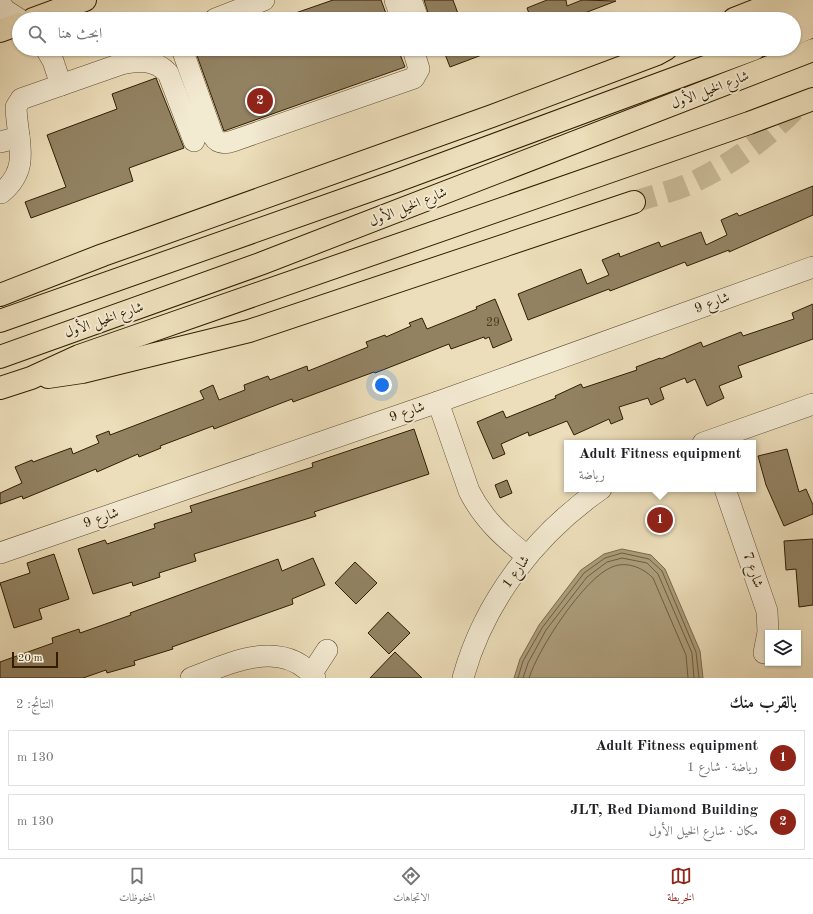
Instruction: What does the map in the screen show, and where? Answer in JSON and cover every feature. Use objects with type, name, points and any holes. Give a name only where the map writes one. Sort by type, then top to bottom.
[{"type":"main road","points":[[752,12],[782,0]]},
{"type":"main road","points":[[792,12],[813,4]]},
{"type":"main road","points":[[60,12],[75,8]]},
{"type":"main road","points":[[801,31],[813,26]]},
{"type":"main road","name":"شارع الخيل الأول","points":[[801,55],[813,50]]},
{"type":"main road","points":[[0,295],[103,255],[492,116],[650,56]]},
{"type":"main road","name":"شارع الخيل الأول","points":[[0,321],[402,179],[735,56]]},
{"type":"main road","name":"شارع الخيل الأول","points":[[0,357],[274,259],[798,56]]},
{"type":"main road","points":[[0,388],[31,378],[79,356],[813,99]]},
{"type":"main road","points":[[31,378],[66,376],[249,331],[634,202]]},
{"type":"street","points":[[232,12],[264,0]]},
{"type":"street","points":[[395,0],[399,12]]},
{"type":"street","points":[[412,0],[416,12]]},
{"type":"street","points":[[0,3],[5,10],[11,25]]},
{"type":"street","points":[[50,56],[66,83]]},
{"type":"street","points":[[62,56],[66,83]]},
{"type":"street","points":[[184,56],[212,136],[216,141],[221,143],[233,142],[414,78],[419,69],[414,56]]},
{"type":"street","points":[[9,101],[22,98],[121,64],[134,61],[153,62],[162,66],[168,73],[194,141]]},
{"type":"street","points":[[1,193],[10,186],[16,177],[22,156],[9,140],[16,107],[9,101]]},
{"type":"street","name":"شارع 9","points":[[0,553],[438,402],[813,267]]},
{"type":"street","points":[[438,402],[475,504],[494,528],[527,556]]},
{"type":"street","points":[[713,440],[813,404]]},
{"type":"street","name":"شارع 1","points":[[463,678],[486,620],[506,586],[527,556],[565,517],[597,492]]},
{"type":"street","name":"شارع 7","points":[[726,492],[767,611],[768,632],[764,652]]},
{"type":"street","points":[[191,678],[239,660],[254,656],[270,655],[285,658],[299,664],[314,676],[327,650]]},
{"type":"water","points":[[622,549],[651,555],[665,569],[700,651],[703,678],[514,678],[520,659],[539,625],[581,570],[604,554]]},
{"type":"building","points":[[333,0],[381,0],[385,12],[298,12]]},
{"type":"building","points":[[424,0],[453,0],[457,12],[428,12]]},
{"type":"building","points":[[547,0],[566,0],[567,6],[582,0],[616,1],[587,12],[528,12],[527,8]]},
{"type":"building","points":[[197,56],[401,56],[405,67],[224,131]]},
{"type":"building","points":[[446,56],[479,56],[450,67]]},
{"type":"building","points":[[156,78],[184,148],[129,168],[133,181],[31,218],[25,202],[66,187],[47,135],[117,109],[112,94]]},
{"type":"building","points":[[813,186],[813,215],[729,252],[729,250],[687,266],[685,262],[610,291],[609,289],[528,320],[518,294],[581,269],[587,284],[609,275],[602,260],[619,253],[620,257],[659,242],[661,247],[701,232],[706,245],[727,235],[721,220],[737,213],[739,216]]},
{"type":"building","points":[[495,299],[512,340],[493,348],[489,337],[485,339],[484,337],[451,349],[449,344],[375,373],[374,372],[293,402],[292,399],[214,429],[213,426],[160,446],[161,448],[139,457],[138,454],[97,472],[96,469],[23,499],[22,496],[0,504],[0,493],[22,483],[15,467],[71,448],[73,454],[99,443],[96,436],[109,431],[110,435],[204,399],[200,391],[213,385],[219,400],[245,390],[244,385],[268,376],[270,380],[307,366],[308,371],[368,347],[366,342],[385,335],[386,337],[411,326],[409,323],[422,318],[427,329],[477,309],[476,307]]},
{"type":"building","points":[[813,304],[813,339],[738,366],[742,377],[719,386],[724,398],[707,406],[695,379],[687,383],[685,378],[660,388],[664,399],[651,405],[648,398],[619,407],[623,419],[611,424],[609,419],[574,435],[567,421],[529,436],[528,432],[501,444],[505,454],[493,459],[477,422],[503,411],[506,418],[556,398],[555,396],[581,384],[583,388],[637,370],[636,367],[660,358],[661,359],[701,342],[703,347],[741,332],[743,336],[794,319],[792,313]]},
{"type":"building","points":[[414,429],[429,474],[314,512],[316,516],[194,554],[196,561],[159,573],[160,577],[133,586],[132,582],[93,594],[78,549],[105,540],[107,544],[155,528],[154,524],[192,512],[190,506],[313,467],[312,463]]},
{"type":"building","points":[[787,449],[799,492],[806,489],[813,505],[813,514],[784,526],[766,485],[758,456]]},
{"type":"building","points":[[507,480],[512,493],[500,498],[495,485]]},
{"type":"building","points":[[813,539],[813,605],[799,607],[796,569],[786,570],[784,541]]},
{"type":"building","points":[[54,554],[69,599],[39,609],[42,619],[14,628],[0,583],[30,573],[27,563]]},
{"type":"building","points":[[313,558],[325,585],[292,599],[293,604],[172,647],[173,649],[134,661],[135,665],[107,673],[106,670],[83,678],[0,678],[0,662],[53,643],[52,638],[79,629],[80,633],[131,615],[130,613],[278,559],[282,571]]},
{"type":"building","points":[[355,562],[377,583],[356,604],[335,583]]},
{"type":"building","points":[[388,612],[410,633],[389,654],[368,633]]},
{"type":"building","points":[[395,652],[422,678],[370,678]]},
{"type":"tunnel","points":[[634,202],[687,185],[735,159],[764,138],[803,101]]},
{"type":"place","name":"JLT, Red Diamond Building","points":[[260,101]]},
{"type":"place","name":"Adult Fitness equipment","points":[[660,520]]}]
